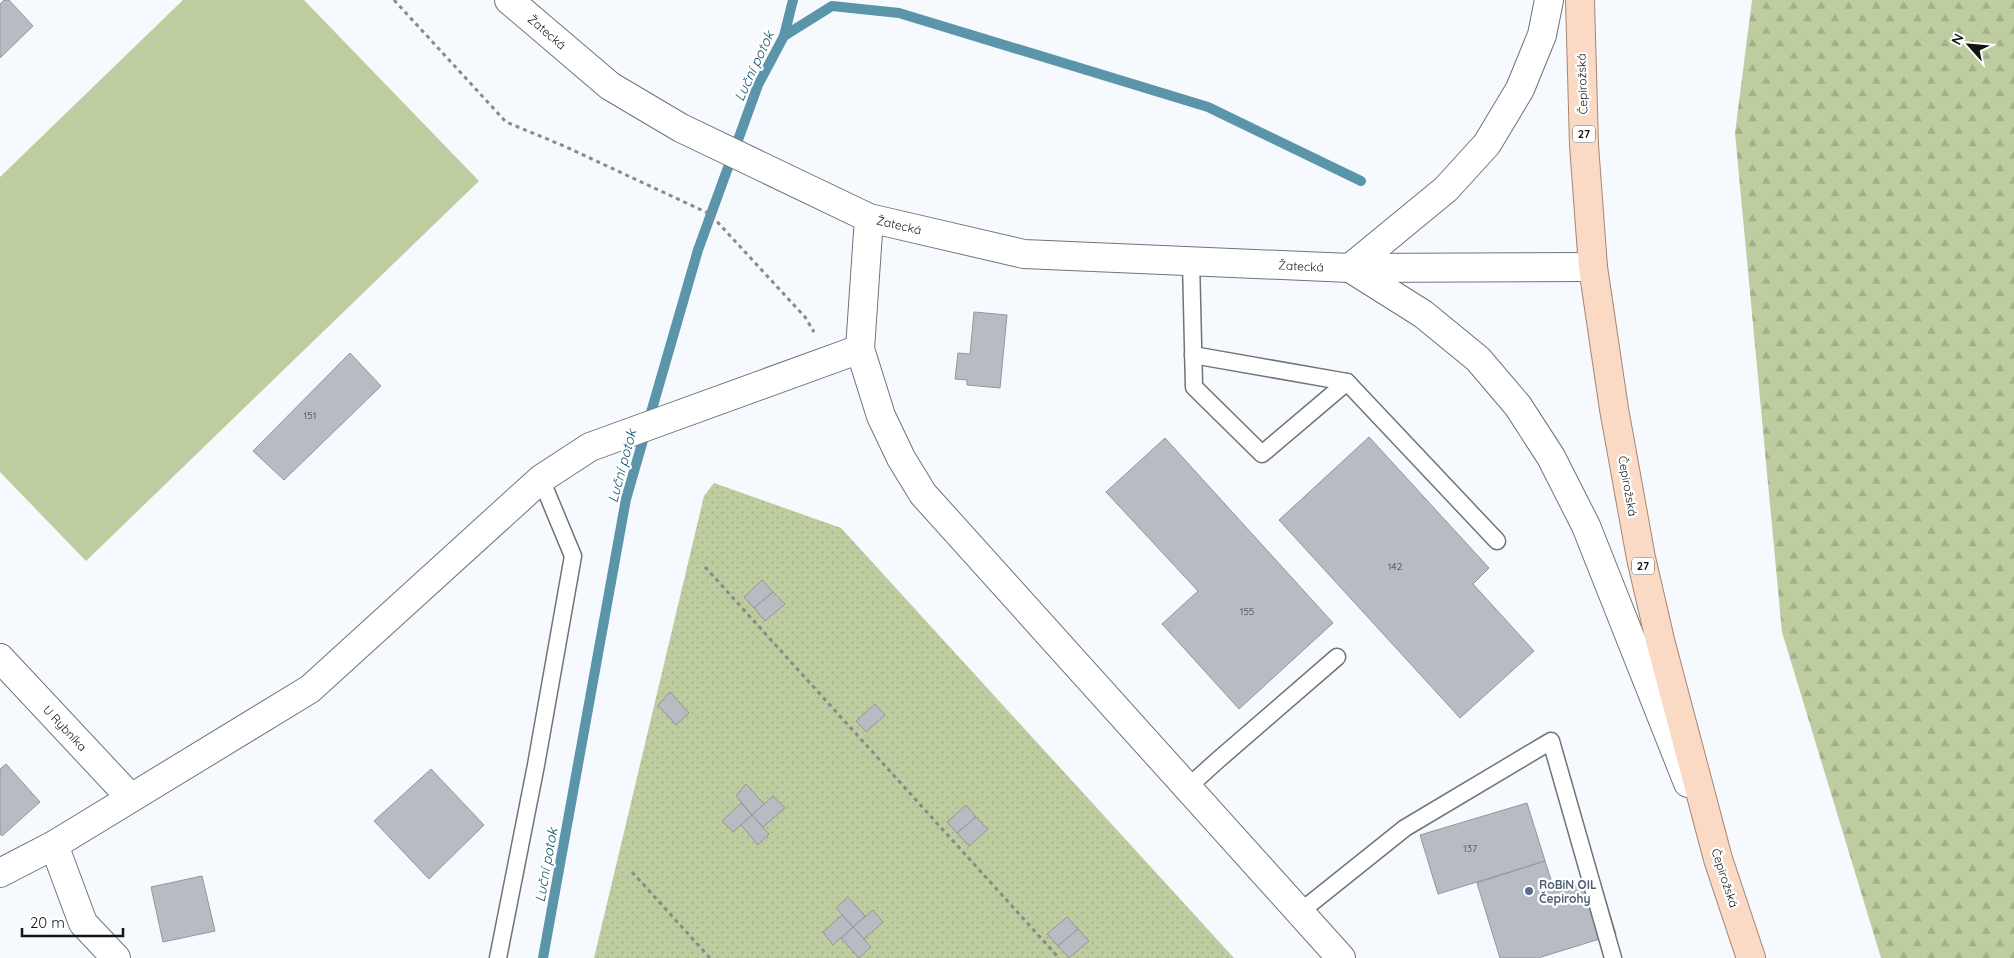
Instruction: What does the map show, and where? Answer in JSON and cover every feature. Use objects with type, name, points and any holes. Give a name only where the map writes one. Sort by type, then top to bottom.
[{"type":"main road","name":"Čepirožská","points":[[1580,0],[1584,146],[1594,267],[1614,409],[1641,558],[1677,707],[1718,859],[1752,958]]},
{"type":"street","name":"Žatecká","points":[[509,0],[610,86],[681,128],[869,218],[1024,254],[1350,268],[1594,267]]},
{"type":"street","points":[[1548,0],[1542,35],[1520,89],[1487,144],[1446,189],[1350,268],[1423,314],[1478,358],[1518,406],[1551,457],[1586,526],[1718,859]]},
{"type":"street","points":[[869,218],[860,349],[880,416],[901,458],[923,494],[1341,958]]},
{"type":"street","points":[[0,873],[54,845],[310,689],[541,479],[590,447],[860,349]]},
{"type":"street","name":"U Rybníka","points":[[0,658],[130,797]]},
{"type":"street","points":[[54,845],[83,923],[88,958]]},
{"type":"street","points":[[83,923],[116,958]]},
{"type":"lane","points":[[1191,261],[1194,387],[1262,454],[1347,382]]},
{"type":"lane","points":[[1193,355],[1347,382],[1497,541]]},
{"type":"lane","points":[[498,958],[536,765],[573,556],[541,479]]},
{"type":"lane","points":[[1188,788],[1337,657]]},
{"type":"lane","points":[[1300,912],[1405,828],[1551,741],[1613,958]]},
{"type":"path","points":[[394,0],[506,122],[564,146],[710,214],[805,317],[831,359]]},
{"type":"path","points":[[705,567],[1059,958]]},
{"type":"path","points":[[632,872],[710,958]]},
{"type":"green space","points":[[183,0],[304,0],[479,181],[86,561],[0,472],[0,177]]},
{"type":"green space","points":[[1752,0],[2014,0],[2014,958],[1881,958],[1782,632],[1735,133]]},
{"type":"green space","points":[[714,483],[841,528],[1234,958],[594,958],[704,496]]},
{"type":"building","points":[[4,0],[9,0],[33,26],[0,58],[0,4]]},
{"type":"building","points":[[974,312],[1007,315],[1000,388],[967,385],[967,380],[955,379],[958,353],[970,354]]},
{"type":"building","points":[[350,353],[381,386],[284,480],[253,451]]},
{"type":"building","points":[[1369,437],[1489,568],[1473,584],[1534,651],[1460,718],[1279,520]]},
{"type":"building","points":[[1165,438],[1333,623],[1239,709],[1162,624],[1198,591],[1106,492]]},
{"type":"building","points":[[762,580],[773,592],[754,608],[744,597]]},
{"type":"building","points":[[773,592],[785,604],[765,621],[754,608]]},
{"type":"building","points":[[670,692],[689,713],[676,725],[658,705]]},
{"type":"building","points":[[875,704],[885,715],[866,732],[856,721]]},
{"type":"building","points":[[6,764],[40,802],[2,836],[0,834],[0,769]]},
{"type":"building","points":[[431,769],[484,825],[429,879],[374,821]]},
{"type":"building","points":[[746,784],[764,804],[752,815],[736,796]]},
{"type":"building","points":[[773,796],[785,808],[763,827],[752,815]]},
{"type":"building","points":[[741,803],[752,815],[733,832],[722,821]]},
{"type":"building","points":[[1527,803],[1545,861],[1438,894],[1420,835]]},
{"type":"building","points":[[966,805],[976,817],[957,833],[947,822]]},
{"type":"building","points":[[752,815],[769,834],[758,845],[741,825]]},
{"type":"building","points":[[976,817],[988,829],[969,846],[957,833]]},
{"type":"building","points":[[1545,861],[1555,892],[1599,878],[1616,934],[1538,958],[1500,958],[1477,883]]},
{"type":"building","points":[[202,876],[215,931],[163,942],[151,887]]},
{"type":"building","points":[[848,897],[865,916],[853,927],[836,908]]},
{"type":"building","points":[[873,910],[883,922],[864,939],[853,927]]},
{"type":"building","points":[[842,915],[853,927],[833,945],[823,932]]},
{"type":"building","points":[[1067,917],[1078,929],[1058,946],[1047,934]]},
{"type":"building","points":[[853,927],[871,947],[859,958],[841,938]]},
{"type":"building","points":[[1078,929],[1089,941],[1069,958],[1058,946]]},
{"type":"waterway","name":"Luční potok","points":[[543,958],[626,499],[698,250],[758,85],[784,36],[793,0]]},
{"type":"waterway","points":[[784,36],[832,6],[899,13],[1208,107],[1361,181]]},
{"type":"place","name":"RoBiN OIL Čepirohy","points":[[1529,891]]}]
